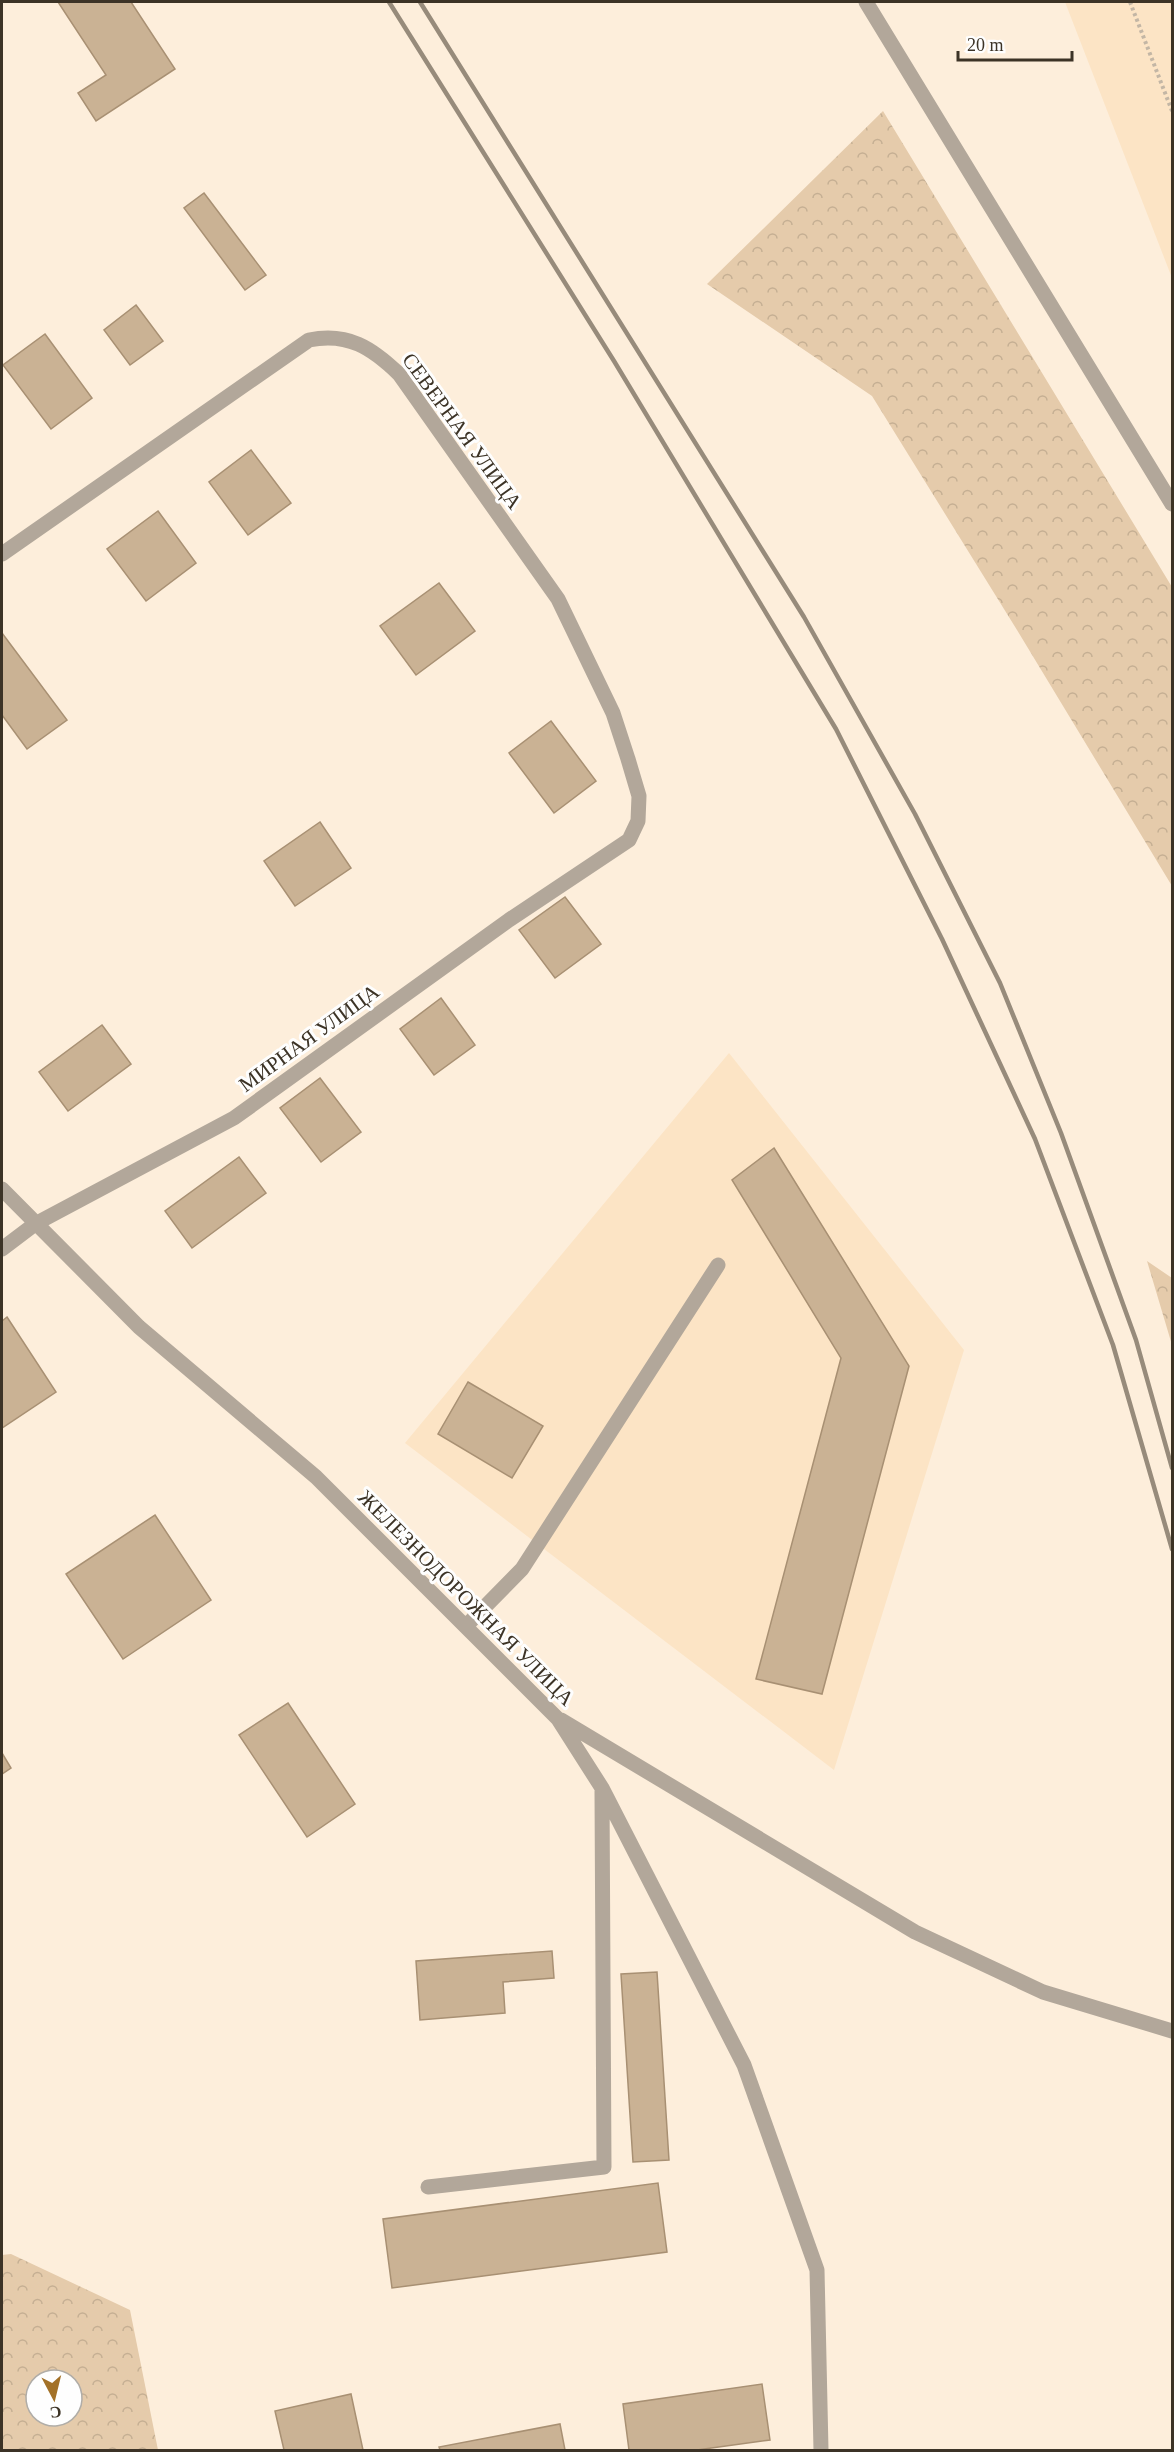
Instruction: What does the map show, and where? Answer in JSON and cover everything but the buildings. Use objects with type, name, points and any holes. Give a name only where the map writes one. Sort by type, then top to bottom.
[{"type":"street","points":[[866,2],[1173,504]]},
{"type":"street","name":"СЕВЕРНАЯ УЛИЦА","points":[[2,554],[309,340],[324,337],[370,348],[399,374],[558,599],[613,712],[639,796],[638,821],[629,840]]},
{"type":"street","name":"МИРНАЯ УЛИЦА","points":[[2,1249],[35,1224],[234,1118],[509,920],[629,840]]},
{"type":"street","name":"ЖЕЛЕЗНОДОРОЖНАЯ УЛИЦА","points":[[2,1189],[139,1327],[316,1477],[558,1719],[602,1788],[744,2065],[817,2270],[821,2451]]},
{"type":"street","points":[[466,1626],[522,1569],[718,1265]]},
{"type":"street","points":[[558,1719],[915,1932],[1043,1992],[1172,2031]]},
{"type":"street","points":[[428,2187],[604,2166],[602,1788]]},
{"type":"path","points":[[1130,2],[1173,111]]},
{"type":"shaded area","points":[[1065,2],[1172,2],[1172,278]]},
{"type":"shaded area","points":[[729,1053],[964,1350],[834,1770],[405,1443]]},
{"type":"green space","points":[[883,111],[1172,587],[1172,886],[872,396],[707,284]]},
{"type":"green space","points":[[1147,1261],[1172,1278],[1172,1345]]},
{"type":"green space","points":[[11,2254],[130,2310],[158,2450],[2,2450],[2,2255]]},
{"type":"railway","points":[[389,2],[614,361],[836,729],[942,939],[1035,1139],[1113,1345],[1172,1549]]},
{"type":"railway","points":[[420,2],[804,617],[915,814],[1000,983],[1061,1133],[1136,1340],[1172,1468]]}]
